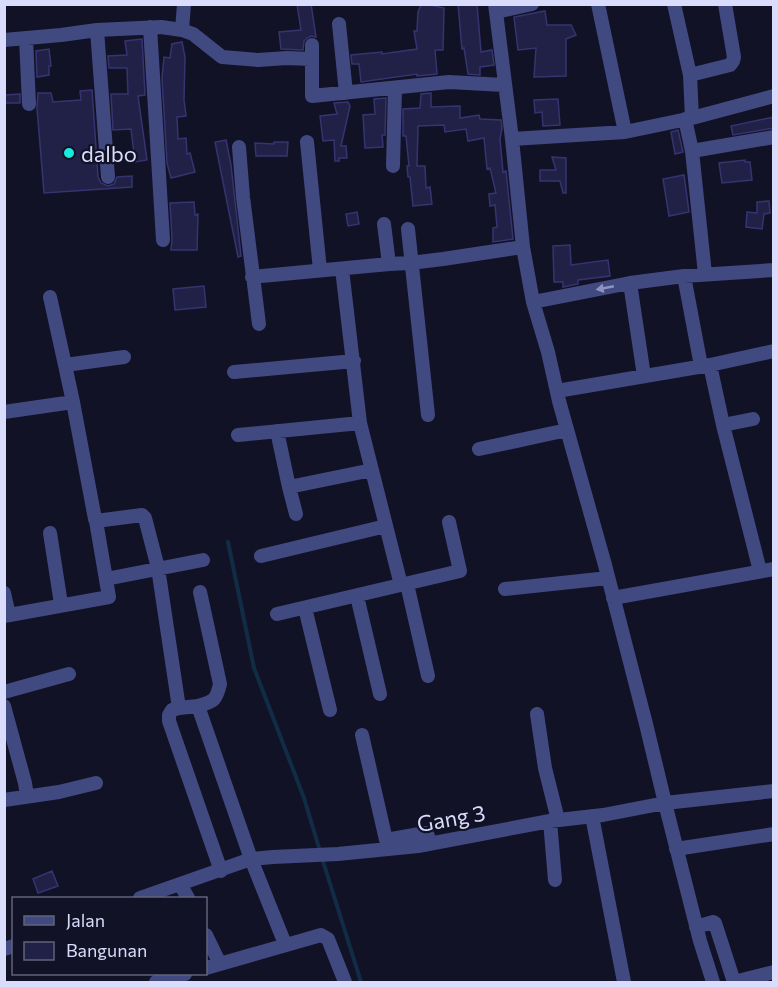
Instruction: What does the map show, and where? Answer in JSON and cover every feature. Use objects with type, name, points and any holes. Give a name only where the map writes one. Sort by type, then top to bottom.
[{"type":"street","points":[[182,30],[184,4]]},
{"type":"street","points":[[532,4],[495,8],[523,247],[532,302],[548,352],[608,578],[709,982]]},
{"type":"street","points":[[598,4],[625,132]]},
{"type":"street","points":[[674,4],[690,75],[689,119],[705,274]]},
{"type":"street","points":[[690,75],[730,64],[733,61],[725,4]]},
{"type":"street","points":[[339,24],[346,93]]},
{"type":"street","points":[[150,27],[163,240]]},
{"type":"street","points":[[4,40],[97,30],[161,27],[193,34],[222,57],[258,60],[287,58],[311,52],[312,96],[449,82],[504,85]]},
{"type":"street","points":[[97,30],[108,177]]},
{"type":"street","points":[[26,38],[29,104]]},
{"type":"street","points":[[393,166],[395,88]]},
{"type":"street","points":[[512,139],[625,132],[689,119],[774,96]]},
{"type":"street","points":[[692,151],[774,137]]},
{"type":"street","points":[[307,142],[320,270]]},
{"type":"street","points":[[239,147],[259,324]]},
{"type":"street","points":[[384,224],[389,264]]},
{"type":"street","points":[[408,229],[428,415]]},
{"type":"street","points":[[252,276],[410,263],[523,247]]},
{"type":"street","points":[[342,269],[360,423],[428,676]]},
{"type":"street","points":[[532,302],[630,283],[705,274],[774,270]]},
{"type":"street","points":[[613,598],[767,570],[723,426],[684,276]]},
{"type":"street","points":[[630,283],[644,376]]},
{"type":"street","points":[[4,593],[7,615],[61,604],[108,598],[109,593],[73,402],[50,297]]},
{"type":"street","points":[[557,391],[774,351]]},
{"type":"street","points":[[65,365],[124,357]]},
{"type":"street","points":[[234,372],[354,361]]},
{"type":"street","points":[[4,412],[73,402]]},
{"type":"street","points":[[723,426],[753,419]]},
{"type":"street","points":[[238,435],[360,423]]},
{"type":"street","points":[[479,449],[567,429]]},
{"type":"street","points":[[277,431],[296,514]]},
{"type":"street","points":[[289,487],[372,470]]},
{"type":"street","points":[[96,520],[144,516],[158,568],[178,708]]},
{"type":"street","points":[[277,614],[460,571],[449,522]]},
{"type":"street","points":[[261,556],[386,526]]},
{"type":"street","points":[[50,533],[61,604]]},
{"type":"street","points":[[106,579],[203,560]]},
{"type":"street","points":[[505,589],[608,578]]},
{"type":"street","points":[[200,592],[220,684],[218,696],[198,706],[172,710],[169,721],[221,871]]},
{"type":"street","points":[[357,596],[380,694]]},
{"type":"street","points":[[305,608],[330,710]]},
{"type":"street","points":[[4,692],[69,674]]},
{"type":"street","points":[[4,706],[27,796]]},
{"type":"street","points":[[198,706],[251,859],[285,944]]},
{"type":"street","points":[[537,714],[554,820],[555,880]]},
{"type":"street","points":[[362,735],[386,840],[425,833],[428,836],[428,843]]},
{"type":"street","points":[[4,800],[59,792],[96,783]]},
{"type":"street","name":"Gang 3","points":[[143,897],[251,859],[338,854],[417,846],[554,820],[665,803],[774,791]]},
{"type":"street","points":[[591,816],[624,982]]},
{"type":"street","points":[[676,849],[774,834]]},
{"type":"street","points":[[180,884],[187,897]]},
{"type":"street","points":[[696,927],[706,923],[715,923],[734,982],[774,972]]},
{"type":"street","points":[[207,968],[321,935],[328,939],[345,982]]},
{"type":"street","points":[[207,937],[220,964]]},
{"type":"street","points":[[156,982],[182,975]]},
{"type":"building","points":[[297,4],[311,4],[316,37],[311,36],[304,41],[303,50],[281,49],[279,32],[301,30]]},
{"type":"building","points":[[458,4],[477,4],[481,52],[492,50],[494,65],[480,67],[480,75],[468,74],[464,48],[462,49]]},
{"type":"building","points":[[421,5],[444,8],[443,50],[435,50],[437,74],[417,76],[417,74],[361,82],[359,64],[352,64],[351,55],[382,52],[382,54],[417,49],[414,31],[417,31],[418,12]]},
{"type":"building","points":[[545,11],[547,25],[571,25],[576,35],[566,39],[566,76],[534,77],[536,48],[518,50],[514,17]]},
{"type":"building","points":[[142,39],[145,95],[138,96],[147,160],[135,162],[131,129],[113,130],[111,94],[128,94],[127,68],[109,68],[108,56],[127,55],[125,41]]},
{"type":"building","points":[[182,42],[185,57],[186,116],[177,117],[178,139],[186,138],[187,154],[190,153],[195,172],[171,178],[167,163],[162,78],[164,57],[170,58],[172,44]]},
{"type":"building","points":[[49,49],[51,66],[49,66],[49,75],[37,77],[36,51]]},
{"type":"building","name":"dalbo","points":[[92,90],[98,177],[101,183],[108,186],[114,184],[117,177],[132,176],[132,187],[44,193],[37,108],[38,93],[51,93],[53,102],[81,100],[80,91]]},
{"type":"building","points":[[431,93],[431,107],[460,106],[460,118],[479,115],[480,119],[501,120],[503,172],[506,171],[513,239],[493,242],[493,228],[497,227],[495,205],[490,206],[489,194],[496,193],[490,168],[487,169],[484,138],[468,141],[466,129],[445,132],[444,125],[418,126],[417,166],[425,166],[426,188],[430,187],[432,204],[413,206],[410,177],[408,177],[406,136],[403,136],[403,109],[420,108],[421,94]]},
{"type":"building","points":[[20,94],[20,103],[5,103],[5,95]]},
{"type":"building","points":[[386,98],[383,147],[365,148],[363,115],[375,114],[374,99]]},
{"type":"building","points":[[558,99],[560,125],[543,126],[542,112],[535,113],[534,100]]},
{"type":"building","points":[[348,102],[350,106],[341,146],[346,146],[347,158],[339,158],[339,161],[335,161],[334,140],[323,141],[320,116],[337,114],[334,103]]},
{"type":"building","points":[[774,117],[774,128],[733,135],[731,126]]},
{"type":"building","points":[[678,130],[683,152],[675,154],[671,132]]},
{"type":"building","points":[[226,140],[241,256],[238,257],[215,142]]},
{"type":"building","points":[[274,142],[288,142],[287,156],[256,156],[255,143],[274,144]]},
{"type":"building","points":[[552,157],[566,158],[566,193],[563,193],[560,181],[540,181],[540,170],[556,170]]},
{"type":"building","points":[[745,160],[745,162],[750,162],[752,180],[722,183],[719,163]]},
{"type":"building","points":[[684,175],[689,212],[669,216],[663,179]]},
{"type":"building","points":[[769,201],[770,213],[764,214],[762,229],[746,227],[747,212],[757,213],[757,202]]},
{"type":"building","points":[[194,202],[195,215],[198,214],[197,250],[171,250],[170,203]]},
{"type":"building","points":[[357,212],[359,224],[348,226],[346,214]]},
{"type":"building","points":[[570,245],[571,265],[608,260],[610,276],[578,280],[578,284],[563,287],[563,282],[554,282],[553,246]]},
{"type":"building","points":[[204,286],[206,307],[175,310],[173,289]]},
{"type":"building","points":[[52,871],[58,886],[38,893],[33,879]]},
{"type":"waterway","points":[[228,542],[254,668],[304,798],[320,851]]},
{"type":"waterway","points":[[322,858],[361,982]]},
{"type":"place","name":"dalbo","points":[[69,153]]}]
